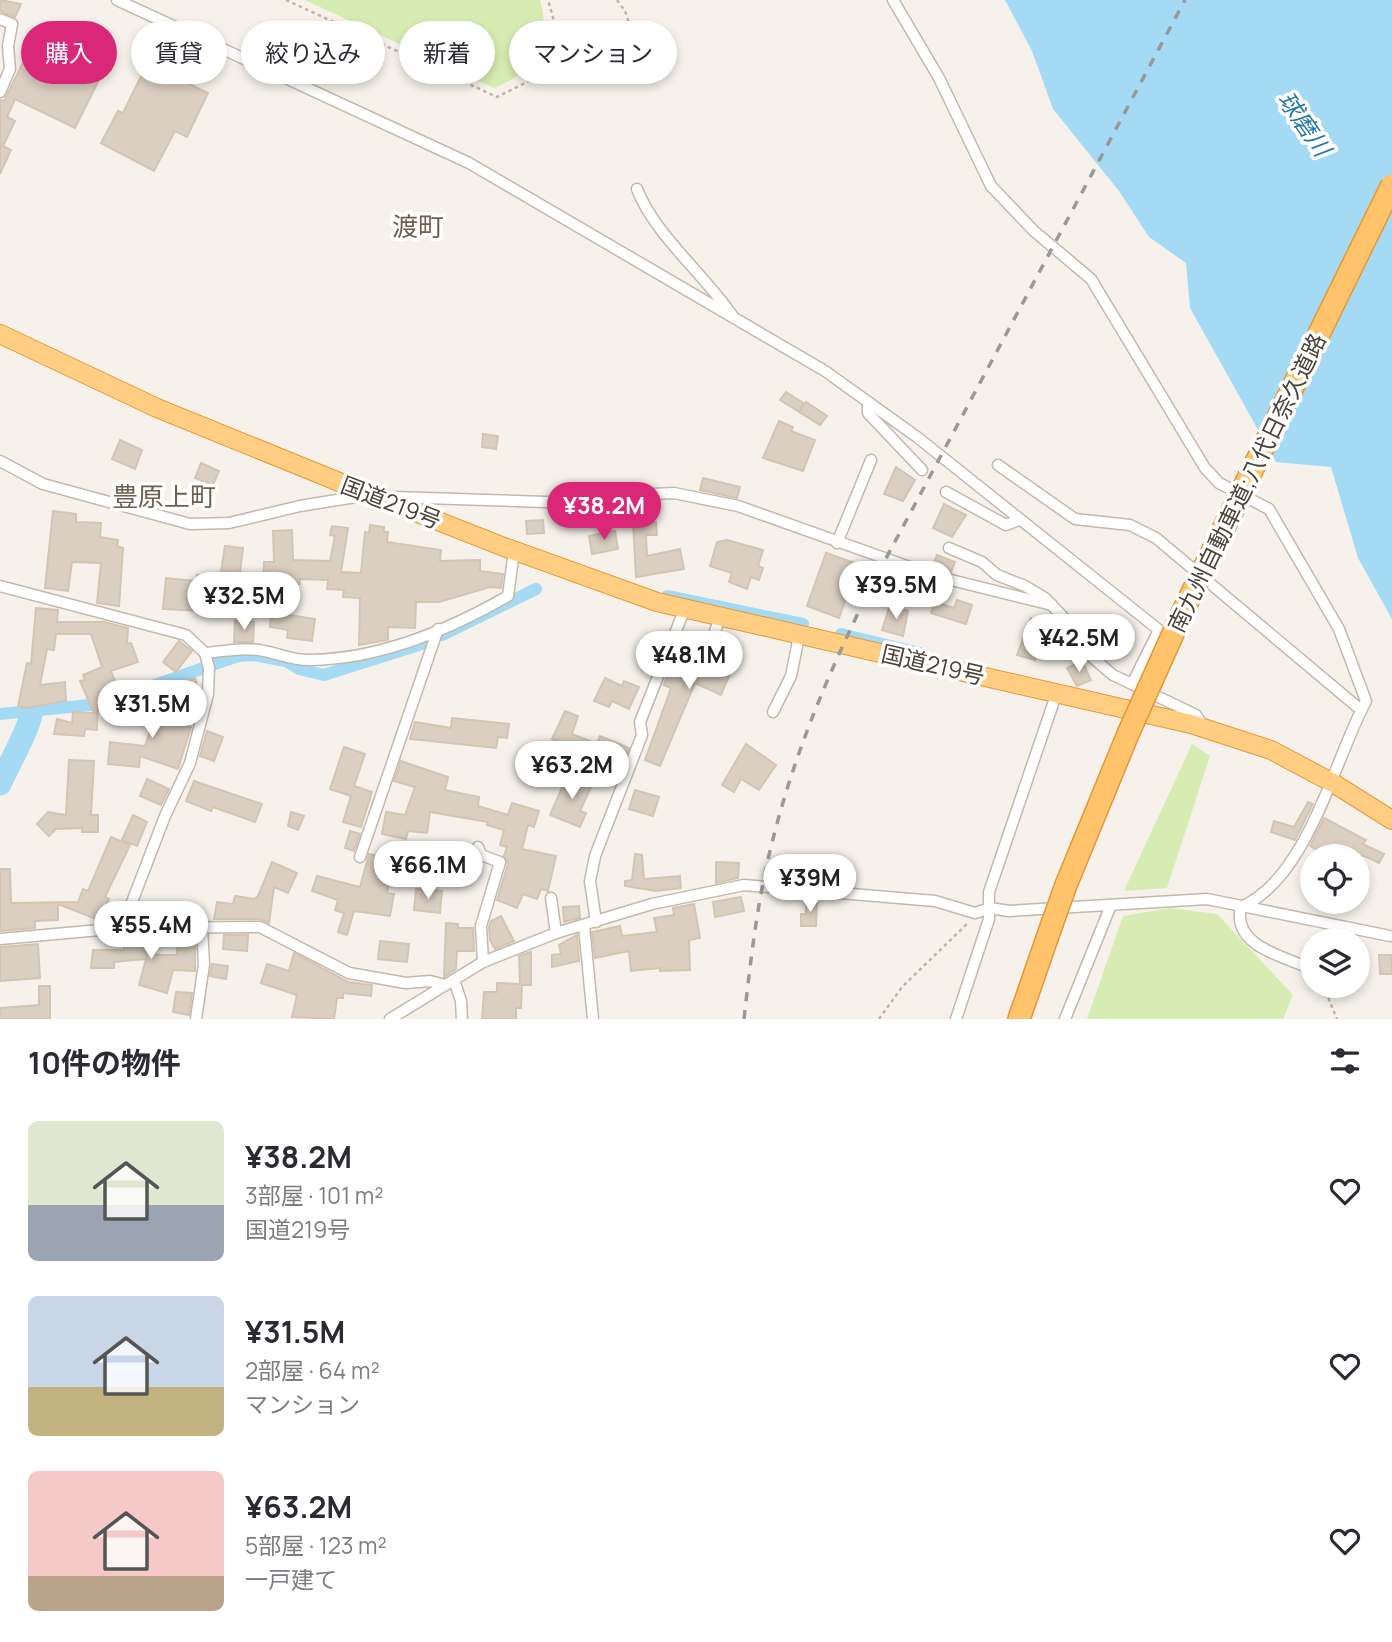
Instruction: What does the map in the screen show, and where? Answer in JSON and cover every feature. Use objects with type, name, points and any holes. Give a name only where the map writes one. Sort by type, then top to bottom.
[{"type":"highway","name":"南九州自動車道;八代日奈久道路","points":[[1019,1019],[1066,885],[1190,597],[1392,185]]},
{"type":"highway","name":"国道219号","points":[[0,334],[157,408],[514,551],[657,603],[721,615],[799,636],[1204,729],[1271,750],[1333,783],[1392,820]]},
{"type":"street","points":[[117,0],[468,163],[825,371],[1159,631],[1133,682]]},
{"type":"street","points":[[893,0],[939,78],[991,186],[1034,231],[1091,279],[1205,468],[1219,483],[1269,509],[1339,629],[1366,701],[1333,783],[1290,863],[1256,900],[1241,906]]},
{"type":"street","points":[[0,19],[12,24],[8,46],[10,69],[1,92]]},
{"type":"street","points":[[637,188],[645,210],[714,288],[736,320]]},
{"type":"street","points":[[868,402],[868,413],[922,470]]},
{"type":"street","points":[[837,543],[871,460]]},
{"type":"street","points":[[0,461],[43,484],[190,524],[229,523],[373,494],[408,499],[486,498],[576,503],[631,495],[674,493],[737,506],[935,576],[1052,605]]},
{"type":"street","points":[[998,465],[1075,519],[1130,524],[1156,538],[1361,710]]},
{"type":"street","points":[[946,492],[1006,525],[1019,520]]},
{"type":"street","points":[[949,548],[982,562],[997,575],[1025,586],[1052,605],[1086,652],[1113,675],[1133,682],[1196,715],[1204,729]]},
{"type":"street","points":[[205,653],[236,649],[263,651],[309,661],[357,657],[469,617],[508,596],[514,551]]},
{"type":"street","points":[[0,586],[186,635],[205,653],[209,668],[208,694],[190,763],[165,816],[122,928]]},
{"type":"street","points":[[596,922],[590,881],[595,856],[642,735],[639,722],[685,608]]},
{"type":"street","points":[[705,659],[721,615]]},
{"type":"street","points":[[360,857],[438,629]]},
{"type":"street","points":[[772,712],[791,676],[799,636]]},
{"type":"street","points":[[956,1019],[990,908],[989,892],[1056,695]]},
{"type":"street","points":[[478,847],[481,855],[500,862],[481,926],[483,962]]},
{"type":"street","points":[[390,1019],[423,996],[483,962],[556,933],[652,904],[744,885],[936,901],[975,913],[990,908],[1009,911],[1206,899],[1390,936]]},
{"type":"street","points":[[551,898],[556,933]]},
{"type":"street","points":[[1065,1019],[1111,905]]},
{"type":"street","points":[[1241,906],[1238,919],[1243,932],[1268,953],[1300,965]]},
{"type":"street","points":[[584,926],[593,1019]]},
{"type":"street","points":[[196,1019],[204,964],[202,927]]},
{"type":"street","points":[[0,939],[122,928],[260,927],[349,973],[407,983],[450,983]]},
{"type":"street","points":[[450,983],[461,1001],[462,1019]]},
{"type":"path","points":[[286,0],[497,97],[529,80],[543,63],[554,21],[548,0]]},
{"type":"path","points":[[617,0],[628,21]]},
{"type":"path","points":[[879,1019],[902,987],[965,928],[975,913]]},
{"type":"path","points":[[1329,998],[1337,1019]]},
{"type":"green space","points":[[305,0],[540,0],[543,21],[509,21],[509,81],[494,88],[485,84],[495,84],[495,21],[399,21],[399,44],[385,37],[385,21],[350,21]]},
{"type":"green space","points":[[1192,744],[1210,756],[1167,888],[1124,891]]},
{"type":"green space","points":[[1170,908],[1217,914],[1293,995],[1283,1019],[1087,1019],[1123,916]]},
{"type":"water","name":"球磨川","points":[[1005,0],[1392,0],[1392,619],[1358,558],[1331,467],[1276,462],[1190,308],[1186,263],[1149,237],[1119,191],[1053,109],[1032,51]]},
{"type":"building","points":[[0,0],[21,4],[15,17],[0,11]]},
{"type":"building","points":[[21,67],[21,84],[97,84],[75,128],[15,99],[7,117],[15,121],[3,146],[11,150],[0,174],[0,100],[4,101]]},
{"type":"building","points":[[137,84],[189,84],[208,93],[187,137],[175,131],[154,171],[101,143],[118,111],[123,113]]},
{"type":"building","points":[[786,392],[803,403],[800,411],[806,402],[827,416],[820,425],[780,400]]},
{"type":"building","points":[[779,421],[793,427],[791,431],[815,440],[803,471],[763,458]]},
{"type":"building","points":[[483,434],[498,436],[496,449],[482,447]]},
{"type":"building","points":[[120,440],[142,450],[135,469],[112,459]]},
{"type":"building","points":[[201,463],[219,471],[213,485],[195,478]]},
{"type":"building","points":[[896,467],[915,480],[903,501],[884,494]]},
{"type":"building","points":[[703,478],[740,487],[737,498],[700,490]]},
{"type":"building","points":[[944,504],[966,515],[952,537],[933,528]]},
{"type":"building","points":[[53,511],[76,514],[76,522],[101,523],[100,537],[118,540],[117,546],[123,548],[119,606],[97,603],[101,563],[72,562],[68,591],[45,588]]},
{"type":"building","points":[[543,520],[544,533],[527,534],[526,521]]},
{"type":"building","points":[[656,522],[657,535],[646,535],[647,556],[680,549],[684,569],[636,577],[633,523]]},
{"type":"building","points":[[370,525],[384,527],[384,532],[388,532],[387,542],[441,550],[440,561],[480,560],[480,571],[503,574],[501,588],[490,587],[439,602],[416,602],[415,628],[388,627],[388,640],[359,645],[360,598],[343,597],[344,590],[327,589],[328,580],[300,579],[300,584],[263,582],[264,562],[274,562],[273,531],[292,530],[293,560],[330,561],[335,536],[330,535],[332,526],[348,528],[341,572],[361,573],[365,532],[369,533]]},
{"type":"building","points":[[615,531],[618,549],[592,554],[589,536]]},
{"type":"building","points":[[727,540],[763,550],[758,566],[763,568],[759,580],[751,577],[747,589],[729,582],[732,573],[710,566],[717,542]]},
{"type":"building","points":[[225,546],[243,548],[239,580],[244,580],[243,595],[216,592],[214,604],[204,603],[203,611],[163,609],[166,578],[196,581],[197,575],[220,578]]},
{"type":"building","points":[[826,553],[858,564],[839,618],[807,606]]},
{"type":"building","points":[[937,555],[955,562],[951,572],[933,565]]},
{"type":"building","points":[[957,600],[972,605],[966,624],[931,613],[935,602],[954,608]]},
{"type":"building","points":[[890,605],[908,611],[903,636],[882,630]]},
{"type":"building","points":[[36,608],[58,610],[57,622],[104,622],[128,628],[127,644],[131,643],[138,662],[111,671],[119,691],[98,700],[97,730],[85,729],[84,736],[54,734],[57,719],[72,723],[73,712],[94,713],[80,681],[85,680],[83,675],[102,667],[91,634],[56,634],[54,650],[47,649],[40,685],[65,682],[66,701],[26,708],[18,706],[27,663],[31,664]]},
{"type":"building","points":[[271,612],[315,619],[312,641],[287,638],[288,630],[270,627]]},
{"type":"building","points":[[1031,618],[1050,627],[1035,660],[1017,655]]},
{"type":"building","points":[[235,621],[254,622],[253,642],[234,642]]},
{"type":"building","points":[[693,636],[704,640],[697,660],[703,667],[711,665],[719,645],[741,648],[721,695],[695,683],[660,766],[645,760],[671,688],[664,685],[673,660],[683,664]]},
{"type":"building","points":[[653,639],[663,643],[651,673],[642,670]]},
{"type":"building","points":[[179,641],[192,651],[176,672],[163,662]]},
{"type":"building","points":[[1082,661],[1091,680],[1077,686],[1067,668]]},
{"type":"building","points":[[195,678],[198,689],[183,694],[186,702],[171,707],[164,688]]},
{"type":"building","points":[[605,678],[622,686],[624,681],[639,687],[629,709],[612,701],[609,707],[594,701]]},
{"type":"building","points":[[125,705],[149,706],[149,712],[191,727],[178,769],[140,756],[139,767],[108,764],[110,742],[145,746],[153,723],[124,723]]},
{"type":"building","points":[[565,711],[578,716],[572,734],[597,744],[600,736],[629,748],[620,770],[574,753],[575,749],[552,739]]},
{"type":"building","points":[[452,718],[509,724],[507,738],[498,737],[496,748],[410,739],[415,722],[451,728]]},
{"type":"building","points":[[207,731],[223,737],[214,761],[200,756]]},
{"type":"building","points":[[746,744],[776,765],[759,790],[741,779],[734,792],[722,785]]},
{"type":"building","points":[[344,747],[365,754],[354,786],[372,792],[361,827],[343,822],[351,796],[330,789]]},
{"type":"building","points":[[69,760],[94,761],[91,815],[98,815],[98,832],[82,832],[82,828],[56,829],[49,836],[37,824],[48,812],[66,815]]},
{"type":"building","points":[[401,761],[448,777],[445,790],[479,797],[478,806],[508,815],[512,803],[539,811],[534,827],[528,825],[522,849],[556,856],[548,891],[541,889],[537,899],[523,894],[517,908],[497,900],[508,864],[504,856],[507,847],[500,845],[504,830],[487,825],[488,822],[430,812],[427,833],[408,831],[406,839],[382,834],[386,812],[405,815],[415,787],[394,781]]},
{"type":"building","points":[[568,774],[592,785],[580,811],[586,813],[580,827],[550,815]]},
{"type":"building","points":[[147,779],[169,789],[161,805],[140,796]]},
{"type":"building","points":[[194,781],[262,804],[255,822],[213,807],[211,811],[186,801]]},
{"type":"building","points":[[635,790],[659,797],[653,816],[629,809]]},
{"type":"building","points":[[1308,802],[1313,804],[1295,840],[1271,832],[1274,821],[1294,827]]},
{"type":"building","points":[[291,812],[304,816],[298,830],[288,826]]},
{"type":"building","points":[[133,815],[147,822],[137,846],[122,840]]},
{"type":"building","points":[[1324,818],[1366,840],[1363,844],[1311,844]]},
{"type":"building","points":[[350,831],[360,834],[354,851],[345,848]]},
{"type":"building","points":[[111,837],[130,845],[105,897],[109,899],[101,921],[58,904],[58,920],[35,921],[35,928],[0,931],[0,869],[10,869],[11,903],[78,902],[83,889],[88,891]]},
{"type":"building","points":[[1370,847],[1384,854],[1379,863],[1370,859]]},
{"type":"building","points":[[369,854],[396,860],[396,856],[423,859],[421,878],[390,875],[387,893],[394,894],[390,916],[354,911],[347,935],[338,932],[344,913],[335,910],[338,900],[312,891],[317,876],[360,887]]},
{"type":"building","points":[[635,854],[642,855],[644,879],[680,876],[681,888],[656,891],[625,886],[625,881],[632,880]]},
{"type":"building","points":[[272,862],[297,873],[288,893],[274,887],[269,923],[260,919],[214,919],[217,902],[233,904],[235,896],[254,899],[258,896]]},
{"type":"building","points":[[716,862],[739,863],[738,878],[716,883]]},
{"type":"building","points":[[416,889],[442,891],[440,913],[414,910]]},
{"type":"building","points":[[741,897],[744,911],[715,917],[713,902]]},
{"type":"building","points":[[806,900],[817,900],[816,926],[801,926],[801,914],[806,914]]},
{"type":"building","points":[[694,904],[700,938],[689,940],[690,970],[660,971],[660,968],[631,971],[629,951],[595,958],[592,932],[620,926],[622,936],[657,932],[654,918],[674,915],[673,908]]},
{"type":"building","points":[[579,906],[580,918],[564,922],[563,907]]},
{"type":"building","points":[[501,916],[514,941],[495,949],[490,940],[489,927],[491,921]]},
{"type":"building","points":[[446,923],[458,924],[458,928],[473,928],[474,951],[457,951],[456,969],[444,977]]},
{"type":"building","points":[[178,935],[195,935],[195,971],[173,970],[167,993],[139,985],[146,959],[114,962],[114,968],[91,968],[93,950],[124,950],[124,943],[155,941],[155,955],[177,955]]},
{"type":"building","points":[[224,935],[248,935],[247,951],[223,949]]},
{"type":"building","points":[[577,935],[579,961],[552,967],[552,955],[561,954],[559,945]]},
{"type":"building","points":[[380,941],[409,944],[407,962],[378,959]]},
{"type":"building","points":[[38,944],[40,978],[0,981],[0,947]]},
{"type":"building","points":[[531,952],[531,985],[522,985],[521,1008],[516,1008],[516,1019],[482,1019],[484,992],[497,992],[497,983],[520,984],[519,956]]},
{"type":"building","points":[[294,953],[348,982],[372,985],[371,996],[343,993],[343,998],[337,998],[334,1019],[292,1017],[297,995],[261,983],[267,964],[289,971]]},
{"type":"building","points":[[1379,955],[1392,955],[1392,974],[1380,974]]},
{"type":"building","points":[[212,964],[228,966],[226,979],[210,976]]},
{"type":"building","points":[[39,986],[50,986],[50,1019],[0,1019],[0,1008],[39,1005]]},
{"type":"building","points":[[176,992],[192,993],[189,1015],[173,1012]]},
{"type":"waterway","points":[[442,635],[536,589]]},
{"type":"waterway","points":[[667,596],[803,624]]},
{"type":"waterway","points":[[841,634],[920,653]]},
{"type":"waterway","points":[[0,714],[100,704],[238,656],[253,655],[286,661],[299,669],[324,675],[425,643]]},
{"type":"waterway","points":[[0,784],[31,714]]},
{"type":"railway","points":[[744,1019],[752,949],[768,858],[794,768],[831,671],[876,577],[1185,0]]},
{"type":"district","name":"渡町","points":[[418,227]]},
{"type":"district","name":"豊原上町","points":[[164,497]]}]
